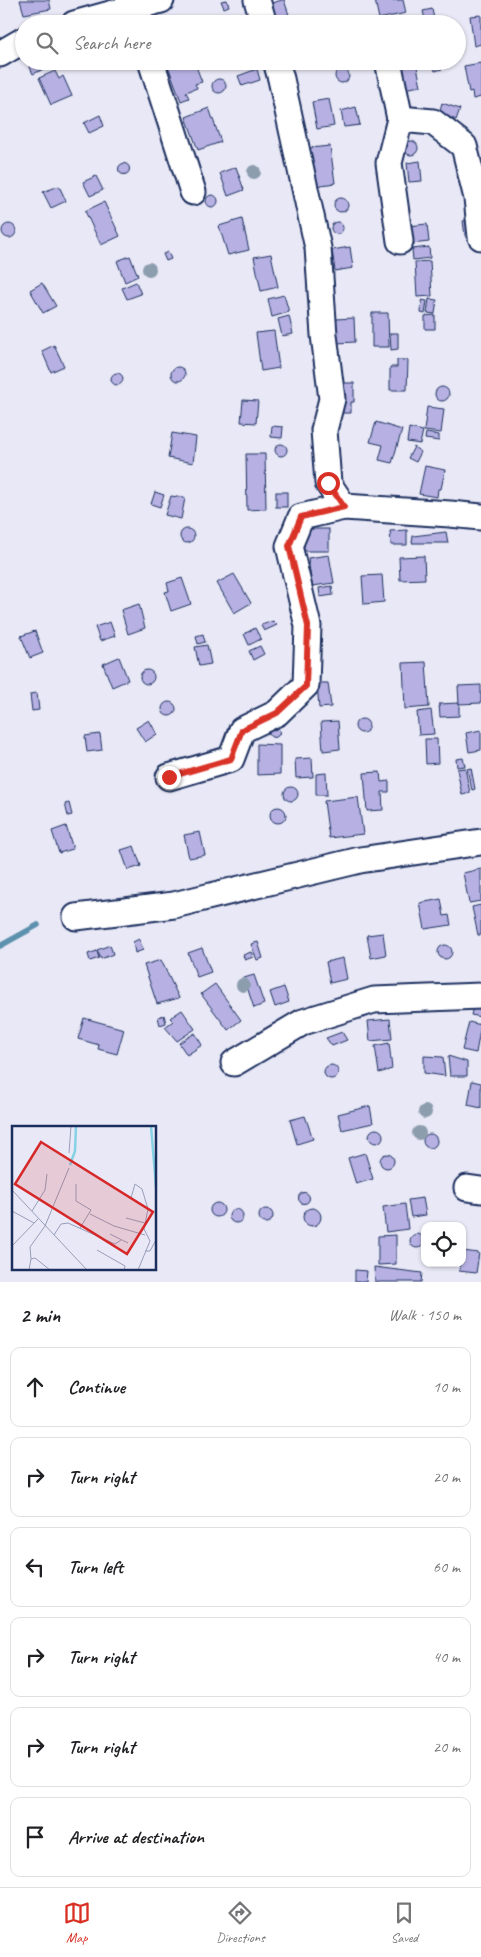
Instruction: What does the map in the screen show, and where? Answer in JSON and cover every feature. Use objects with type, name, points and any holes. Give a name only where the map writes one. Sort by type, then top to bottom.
[{"type":"street","points":[[138,15],[160,0]]},
{"type":"street","points":[[257,0],[261,15]]},
{"type":"street","points":[[0,54],[15,45]]},
{"type":"street","points":[[153,70],[193,192]]},
{"type":"street","points":[[278,70],[318,248],[324,335],[332,398],[324,430],[328,483],[344,507]]},
{"type":"street","points":[[390,70],[400,120],[389,164],[400,241]]},
{"type":"street","points":[[400,120],[433,122],[464,146],[477,198],[481,237]]},
{"type":"street","points":[[169,777],[231,759],[242,730],[277,713],[306,686],[308,626],[289,546],[301,517],[344,507],[481,517]]},
{"type":"street","points":[[76,917],[174,905],[360,860],[481,842]]},
{"type":"street","points":[[234,1064],[303,1022],[374,1000],[481,996]]},
{"type":"building","points":[[20,0],[49,0],[51,9],[24,14]]},
{"type":"building","points":[[227,0],[229,6],[224,8],[221,1]]},
{"type":"building","points":[[284,0],[289,15],[268,15],[265,5]]},
{"type":"building","points":[[375,0],[403,0],[406,13],[378,15]]},
{"type":"building","points":[[432,9],[433,15],[424,15],[423,11]]},
{"type":"building","points":[[481,15],[481,44],[474,46],[470,16]]},
{"type":"building","points":[[481,63],[481,97],[473,99],[472,91],[469,92],[465,70],[466,66]]},
{"type":"building","points":[[31,70],[41,70],[33,74]]},
{"type":"building","points":[[169,70],[197,70],[202,82],[195,84],[197,88],[186,92],[189,98],[181,101]]},
{"type":"building","points":[[257,70],[260,80],[242,86],[238,76]]},
{"type":"building","points":[[345,70],[348,73],[347,81],[342,83],[337,81],[335,76],[337,71]]},
{"type":"building","points":[[400,70],[418,70],[421,86],[403,89]]},
{"type":"building","points":[[55,71],[59,79],[63,76],[72,96],[51,105],[39,78]]},
{"type":"building","points":[[216,79],[222,79],[226,86],[222,93],[216,93],[212,89],[212,83]]},
{"type":"building","points":[[329,99],[334,126],[317,129],[312,102]]},
{"type":"building","points":[[442,103],[460,109],[456,120],[439,113]]},
{"type":"building","points":[[356,107],[360,125],[344,127],[341,111]]},
{"type":"building","points":[[209,108],[221,142],[198,150],[186,117]]},
{"type":"building","points":[[100,115],[104,126],[89,133],[84,123]]},
{"type":"building","points":[[411,141],[416,143],[418,148],[416,153],[411,155],[406,153],[404,148],[406,143]]},
{"type":"building","points":[[330,146],[335,183],[315,186],[310,148]]},
{"type":"building","points":[[420,161],[422,181],[409,182],[407,163]]},
{"type":"building","points":[[122,164],[126,164],[129,169],[128,173],[122,174],[119,171],[119,167]]},
{"type":"building","points":[[236,167],[244,190],[228,196],[220,173]]},
{"type":"building","points":[[96,176],[103,190],[90,196],[83,182]]},
{"type":"building","points":[[59,186],[66,201],[51,208],[43,192]]},
{"type":"building","points":[[212,195],[218,201],[212,207],[206,201]]},
{"type":"building","points":[[341,198],[346,200],[348,205],[346,210],[341,212],[336,210],[334,205],[336,200]]},
{"type":"building","points":[[104,202],[120,236],[101,245],[85,211]]},
{"type":"building","points":[[242,219],[249,250],[228,255],[219,226]]},
{"type":"building","points":[[470,220],[472,236],[465,236],[463,221]]},
{"type":"building","points":[[335,222],[339,222],[343,228],[339,234],[335,234],[331,230],[331,226]]},
{"type":"building","points":[[9,224],[14,226],[16,231],[14,236],[9,238],[4,236],[2,231],[4,226]]},
{"type":"building","points":[[427,224],[429,242],[411,244],[408,226]]},
{"type":"building","points":[[350,247],[353,268],[335,271],[332,250]]},
{"type":"building","points":[[429,247],[430,258],[413,260],[412,249]]},
{"type":"building","points":[[168,252],[171,259],[166,261],[163,254]]},
{"type":"building","points":[[271,254],[278,287],[261,291],[254,257]]},
{"type":"building","points":[[130,256],[138,276],[125,282],[117,261]]},
{"type":"building","points":[[430,261],[432,296],[417,297],[415,262]]},
{"type":"building","points":[[136,282],[141,294],[127,299],[122,288]]},
{"type":"building","points":[[42,283],[56,306],[43,313],[30,290]]},
{"type":"building","points":[[284,295],[289,312],[272,317],[268,299]]},
{"type":"building","points":[[429,299],[437,300],[435,314],[427,313]]},
{"type":"building","points":[[422,300],[427,301],[425,314],[421,313]]},
{"type":"building","points":[[372,313],[388,313],[389,347],[372,347]]},
{"type":"building","points":[[435,315],[435,329],[425,329],[425,316]]},
{"type":"building","points":[[289,316],[293,334],[282,336],[278,319]]},
{"type":"building","points":[[354,318],[355,342],[337,343],[336,319]]},
{"type":"building","points":[[274,331],[279,368],[261,371],[256,333]]},
{"type":"building","points":[[390,333],[398,333],[398,349],[391,350]]},
{"type":"building","points":[[54,345],[64,366],[51,372],[42,351]]},
{"type":"building","points":[[397,360],[408,360],[407,390],[390,390],[390,367],[397,367]]},
{"type":"building","points":[[175,367],[181,367],[185,374],[181,381],[175,381],[171,377],[171,371]]},
{"type":"building","points":[[115,373],[119,373],[123,379],[119,385],[115,385],[111,381],[111,377]]},
{"type":"building","points":[[338,383],[354,383],[354,402],[351,402],[351,413],[341,413]]},
{"type":"building","points":[[439,387],[445,387],[449,394],[445,401],[439,401],[435,397],[435,391]]},
{"type":"building","points":[[243,400],[258,401],[256,423],[241,422]]},
{"type":"building","points":[[427,407],[444,409],[441,433],[424,431]]},
{"type":"building","points":[[376,422],[402,430],[392,463],[379,460],[383,445],[370,442]]},
{"type":"building","points":[[272,426],[283,427],[282,438],[271,437]]},
{"type":"building","points":[[409,428],[423,431],[420,444],[407,442]]},
{"type":"building","points":[[172,433],[196,437],[193,463],[168,458]]},
{"type":"building","points":[[426,433],[439,435],[439,441],[425,439]]},
{"type":"building","points":[[279,444],[283,444],[287,450],[283,456],[279,456],[275,452],[275,448]]},
{"type":"building","points":[[414,447],[421,452],[416,462],[408,458]]},
{"type":"building","points":[[246,454],[265,454],[266,509],[247,510]]},
{"type":"building","points":[[425,466],[445,470],[441,489],[438,489],[437,497],[419,494]]},
{"type":"building","points":[[155,492],[164,495],[160,507],[151,504]]},
{"type":"building","points":[[276,492],[287,492],[287,507],[276,507]]},
{"type":"building","points":[[171,496],[185,498],[181,519],[165,515]]},
{"type":"building","points":[[187,529],[192,531],[194,536],[192,541],[187,543],[182,541],[180,536],[182,531]]},
{"type":"building","points":[[304,529],[329,529],[329,551],[304,551]]},
{"type":"building","points":[[407,530],[407,545],[391,545],[390,531]]},
{"type":"building","points":[[446,532],[448,543],[412,543],[413,536]]},
{"type":"building","points":[[329,555],[334,583],[312,586],[308,558]]},
{"type":"building","points":[[424,556],[425,579],[400,580],[399,557]]},
{"type":"building","points":[[234,574],[251,603],[234,613],[217,583]]},
{"type":"building","points":[[382,575],[384,602],[364,604],[362,576]]},
{"type":"building","points":[[182,578],[191,604],[171,611],[165,592],[169,591],[167,583]]},
{"type":"building","points":[[332,586],[333,595],[320,597],[319,588]]},
{"type":"building","points":[[139,604],[145,628],[128,634],[121,610]]},
{"type":"building","points":[[273,621],[277,625],[264,631],[261,625]]},
{"type":"building","points":[[110,622],[115,636],[100,641],[95,627]]},
{"type":"building","points":[[255,628],[261,639],[249,645],[244,634]]},
{"type":"building","points":[[35,631],[43,653],[30,658],[21,636]]},
{"type":"building","points":[[203,634],[205,642],[198,644],[196,636]]},
{"type":"building","points":[[207,645],[211,664],[199,666],[195,647]]},
{"type":"building","points":[[260,646],[264,654],[253,660],[249,651]]},
{"type":"building","points":[[119,657],[128,680],[112,687],[103,664]]},
{"type":"building","points":[[426,662],[429,707],[405,709],[403,663]]},
{"type":"building","points":[[144,670],[150,670],[154,677],[150,684],[144,684],[140,680],[140,674]]},
{"type":"building","points":[[317,683],[328,683],[331,707],[319,708]]},
{"type":"building","points":[[481,685],[481,703],[459,704],[458,686]]},
{"type":"building","points":[[37,693],[39,710],[32,711],[30,694]]},
{"type":"building","points":[[166,702],[172,702],[176,709],[172,716],[166,716],[162,712],[162,706]]},
{"type":"building","points":[[459,703],[459,716],[440,717],[439,704]]},
{"type":"building","points":[[431,710],[434,734],[419,735],[417,712]]},
{"type":"building","points":[[359,719],[365,719],[369,726],[365,733],[359,733],[355,729],[355,723]]},
{"type":"building","points":[[149,720],[157,734],[145,742],[136,728]]},
{"type":"building","points":[[338,721],[340,749],[323,751],[321,722]]},
{"type":"building","points":[[274,726],[280,732],[274,738],[268,732]]},
{"type":"building","points":[[481,730],[481,750],[469,752],[466,733]]},
{"type":"building","points":[[100,734],[102,750],[87,752],[85,736]]},
{"type":"building","points":[[425,739],[437,739],[438,763],[426,764]]},
{"type":"building","points":[[257,744],[280,745],[280,774],[257,775]]},
{"type":"building","points":[[312,758],[313,777],[296,778],[295,759]]},
{"type":"building","points":[[463,758],[465,766],[457,767],[456,759]]},
{"type":"building","points":[[465,768],[470,793],[462,795],[457,769]]},
{"type":"building","points":[[471,768],[475,789],[472,790],[467,769]]},
{"type":"building","points":[[380,772],[381,782],[389,781],[389,792],[382,792],[383,810],[367,811],[364,773]]},
{"type":"building","points":[[326,773],[327,795],[316,795],[316,774]]},
{"type":"building","points":[[288,787],[294,787],[298,794],[294,801],[288,801],[284,797],[284,791]]},
{"type":"building","points":[[358,797],[363,834],[329,838],[324,801]]},
{"type":"building","points":[[69,803],[72,815],[68,816],[65,804]]},
{"type":"building","points":[[278,807],[286,815],[278,823],[270,815]]},
{"type":"building","points":[[66,826],[73,849],[59,853],[52,831]]},
{"type":"building","points":[[200,832],[205,855],[189,858],[184,835]]},
{"type":"building","points":[[134,846],[141,866],[128,870],[121,850]]},
{"type":"building","points":[[481,869],[481,901],[469,903],[463,873]]},
{"type":"building","points":[[441,899],[444,916],[449,915],[451,925],[425,929],[420,903]]},
{"type":"building","points":[[481,905],[481,935],[478,935],[472,907]]},
{"type":"building","points":[[383,933],[386,955],[371,958],[367,935]]},
{"type":"building","points":[[139,939],[143,950],[135,953],[133,942]]},
{"type":"building","points":[[258,942],[263,958],[257,960],[251,944]]},
{"type":"building","points":[[110,945],[113,954],[101,959],[97,950]]},
{"type":"building","points":[[442,945],[448,945],[452,952],[448,959],[442,959],[438,955],[438,949]]},
{"type":"building","points":[[202,948],[211,972],[197,977],[188,953]]},
{"type":"building","points":[[97,951],[99,958],[90,961],[88,954]]},
{"type":"building","points":[[251,952],[253,957],[245,960],[243,955]]},
{"type":"building","points":[[343,958],[347,979],[330,983],[326,962]]},
{"type":"building","points":[[161,960],[179,998],[157,1004],[144,965]]},
{"type":"building","points":[[254,975],[264,1004],[254,1008],[244,978]]},
{"type":"building","points":[[215,984],[241,1020],[228,1030],[201,994]]},
{"type":"building","points":[[284,987],[289,1002],[275,1007],[270,992]]},
{"type":"building","points":[[473,1007],[481,1009],[481,1017],[471,1015]]},
{"type":"building","points":[[182,1010],[195,1029],[177,1041],[165,1027],[173,1021],[170,1018]]},
{"type":"building","points":[[164,1015],[166,1023],[160,1025],[158,1017]]},
{"type":"building","points":[[84,1018],[124,1029],[117,1054],[98,1049],[99,1045],[78,1039]]},
{"type":"building","points":[[390,1019],[392,1039],[370,1041],[368,1021]]},
{"type":"building","points":[[469,1022],[481,1025],[476,1053],[462,1050]]},
{"type":"building","points":[[342,1032],[347,1040],[332,1046],[326,1038]]},
{"type":"building","points":[[195,1033],[202,1045],[187,1055],[179,1043]]},
{"type":"building","points":[[389,1043],[392,1069],[379,1073],[375,1046]]},
{"type":"building","points":[[424,1056],[443,1057],[445,1076],[424,1073]]},
{"type":"building","points":[[448,1056],[467,1062],[467,1076],[450,1076]]},
{"type":"building","points":[[328,1065],[334,1065],[338,1072],[334,1079],[328,1079],[324,1075],[324,1069]]},
{"type":"building","points":[[472,1081],[481,1083],[481,1108],[468,1105]]},
{"type":"building","points":[[370,1106],[373,1123],[342,1130],[338,1114]]},
{"type":"building","points":[[305,1116],[313,1139],[297,1144],[290,1120]]},
{"type":"building","points":[[373,1129],[379,1129],[383,1136],[379,1143],[373,1143],[369,1139],[369,1133]]},
{"type":"building","points":[[427,1134],[433,1134],[437,1141],[433,1148],[427,1148],[423,1144],[423,1138]]},
{"type":"building","points":[[365,1153],[373,1179],[356,1184],[348,1158]]},
{"type":"building","points":[[387,1154],[392,1156],[394,1161],[392,1166],[387,1168],[382,1166],[380,1161],[382,1156]]},
{"type":"building","points":[[304,1192],[310,1198],[304,1204],[298,1198]]},
{"type":"building","points":[[423,1198],[426,1215],[411,1217],[408,1200]]},
{"type":"building","points":[[214,1203],[220,1203],[224,1210],[220,1217],[214,1217],[210,1213],[210,1207]]},
{"type":"building","points":[[405,1204],[408,1229],[386,1232],[383,1207]]},
{"type":"building","points":[[312,1208],[318,1211],[321,1217],[318,1223],[312,1226],[306,1223],[303,1217],[306,1211]]},
{"type":"building","points":[[233,1209],[239,1209],[243,1216],[239,1223],[233,1223],[229,1219],[229,1213]]},
{"type":"building","points":[[266,1209],[271,1211],[273,1216],[271,1221],[266,1223],[261,1221],[259,1216],[261,1211]]},
{"type":"building","points":[[414,1234],[420,1234],[421,1247],[414,1248],[410,1244],[410,1238]]},
{"type":"building","points":[[396,1235],[396,1264],[378,1265],[378,1236]]},
{"type":"building","points":[[466,1251],[479,1253],[476,1273],[459,1271],[460,1267],[466,1267]]},
{"type":"building","points":[[374,1267],[422,1273],[421,1282],[375,1282]]},
{"type":"building","points":[[355,1270],[367,1271],[366,1282],[355,1282]]},
{"type":"waterway","points":[[0,946],[38,925]]},
{"type":"route","points":[[169,777],[231,759],[242,730],[277,713],[306,686],[308,626],[289,546],[301,517],[344,507],[328,483]]}]
